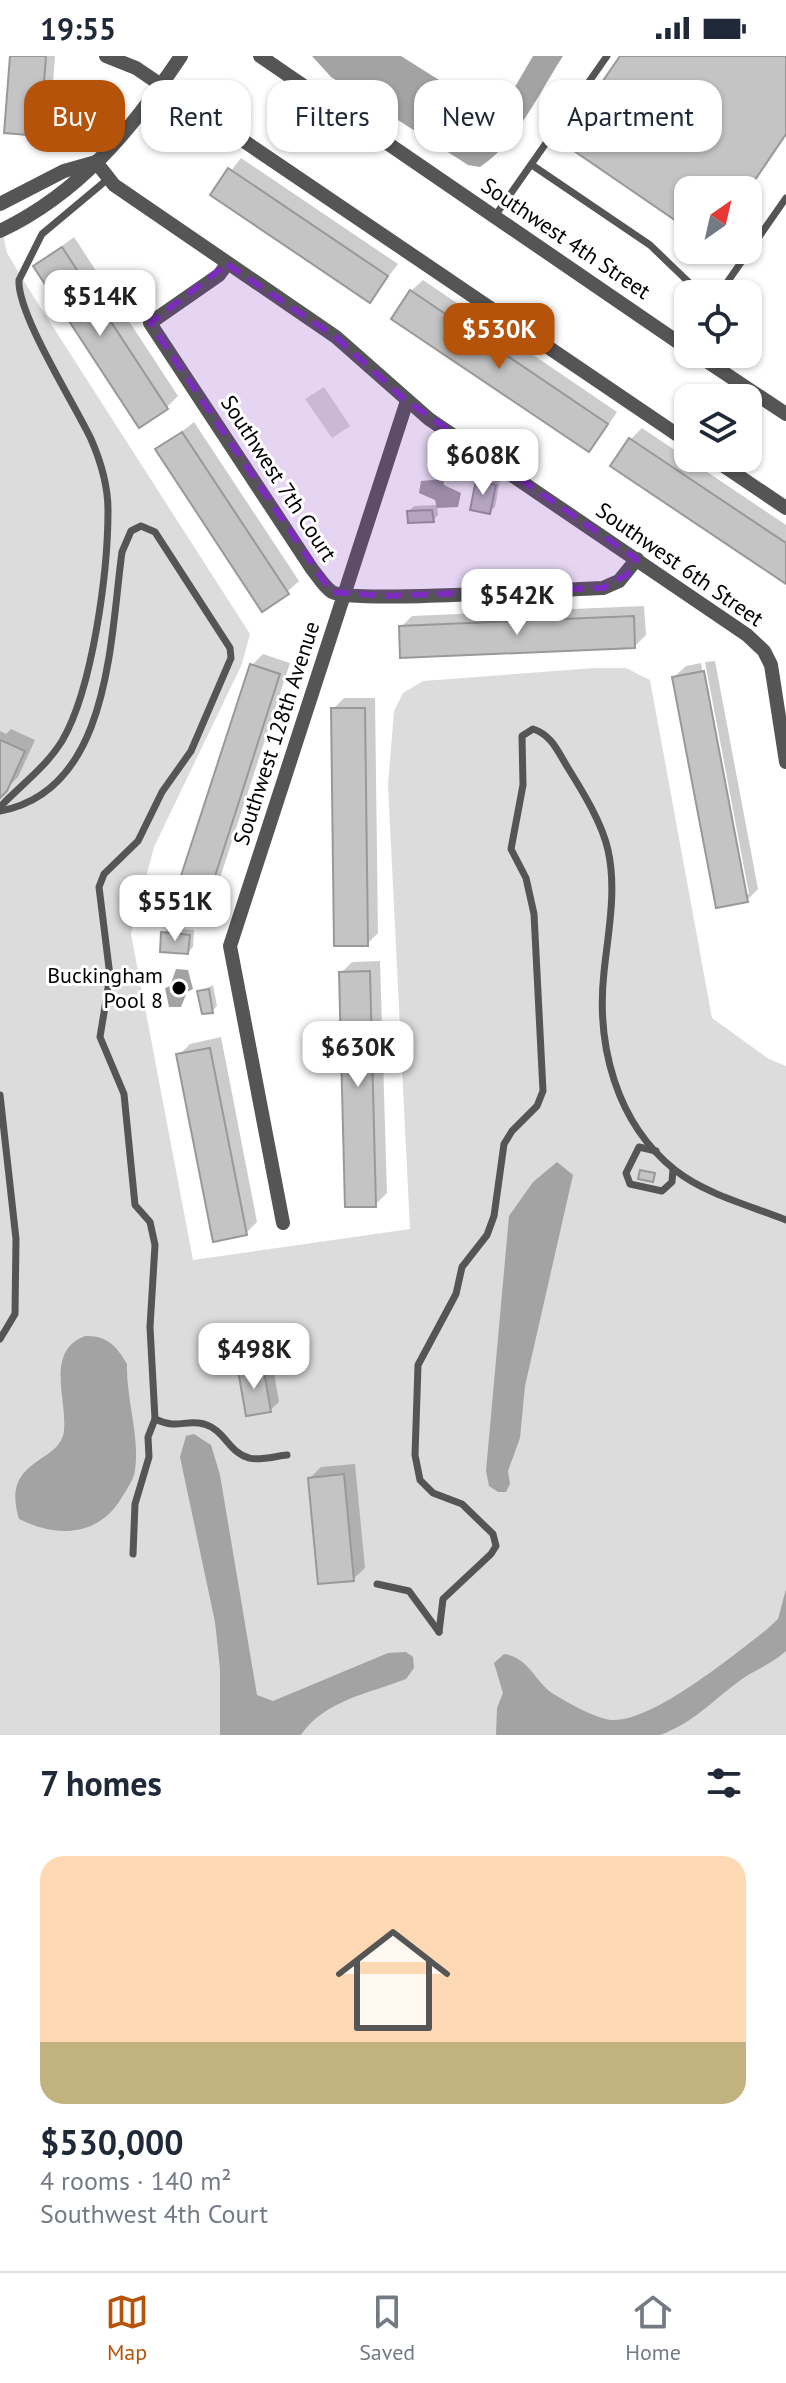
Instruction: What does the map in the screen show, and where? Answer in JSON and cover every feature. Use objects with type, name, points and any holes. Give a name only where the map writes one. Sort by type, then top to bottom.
[{"type":"street","points":[[106,56],[124,61],[150,80]]},
{"type":"street","points":[[165,80],[181,56]]},
{"type":"street","name":"Southwest 4th Street","points":[[260,56],[674,338]]},
{"type":"street","points":[[0,231],[71,188],[126,134],[141,113]]},
{"type":"street","points":[[251,148],[674,433]]},
{"type":"street","points":[[0,204],[64,171],[96,162]]},
{"type":"street","name":"Southwest 6th Street","points":[[96,162],[109,178],[227,264],[336,337],[407,401],[747,635],[764,651],[771,665]]},
{"type":"street","name":"Southwest 7th Court","points":[[227,264],[219,275],[150,323],[312,569],[331,592],[344,596]]},
{"type":"street","name":"Southwest 4th Street","points":[[718,368],[786,414]]},
{"type":"street","name":"Southwest 128th Avenue","points":[[283,1223],[229,954],[407,401]]},
{"type":"street","points":[[733,472],[786,508]]},
{"type":"street","points":[[344,596],[612,585],[627,575],[637,559]]},
{"type":"street","points":[[786,659],[771,665],[786,762]]},
{"type":"lane","points":[[495,216],[607,56]]},
{"type":"lane","points":[[532,165],[650,245],[686,280]]},
{"type":"lane","points":[[0,809],[43,767],[63,739],[78,700],[94,639],[108,509],[100,462],[27,311],[19,280],[42,234],[109,178]]},
{"type":"lane","points":[[729,280],[786,198]]},
{"type":"lane","points":[[0,809],[15,808],[40,794],[76,760],[92,728],[103,692],[122,552],[131,531],[141,526],[155,532],[230,648],[231,658],[191,751],[162,792],[138,841],[104,874],[99,887],[110,976],[100,1037],[124,1094],[135,1205],[150,1222],[155,1245],[150,1327],[155,1419],[148,1437],[149,1457],[135,1504],[133,1554]]},
{"type":"lane","points":[[377,1584],[409,1591],[439,1632],[443,1599],[496,1546],[493,1534],[462,1504],[433,1493],[420,1480],[415,1455],[418,1365],[456,1294],[462,1267],[487,1235],[494,1216],[504,1144],[512,1131],[537,1106],[543,1091],[534,914],[526,878],[511,849],[523,785],[522,736],[533,729],[546,733],[580,787],[608,850],[611,933],[603,974],[610,1078],[622,1105],[673,1169],[688,1179],[786,1220]]},
{"type":"lane","points":[[0,1095],[16,1239],[15,1314],[0,1339]]},
{"type":"lane","points":[[656,1151],[639,1147],[626,1173],[630,1184],[662,1191],[672,1182],[673,1169]]},
{"type":"lane","points":[[155,1419],[172,1427],[201,1423],[218,1430],[236,1452],[250,1459],[287,1455]]},
{"type":"highlighted area","points":[[227,264],[336,337],[407,401],[637,559],[627,575],[603,588],[387,596],[331,592],[150,323]]},
{"type":"shaded area","points":[[312,56],[401,56],[439,80],[414,80],[414,130],[398,120],[398,80],[336,80]]},
{"type":"shaded area","points":[[533,56],[563,56],[549,80],[539,80],[536,101],[523,120],[523,80],[519,80]]},
{"type":"shaded area","points":[[448,152],[498,152],[480,167],[468,165]]},
{"type":"shaded area","points":[[0,221],[7,253],[30,291],[250,634],[242,664],[154,847],[131,934],[193,1260],[410,1229],[388,785],[394,711],[403,693],[423,681],[595,668],[626,668],[650,680],[712,1018],[769,1059],[786,1066],[786,1735],[0,1735]]},
{"type":"shaded area","points":[[324,387],[350,426],[332,438],[305,399]]},
{"type":"shaded area","points":[[443,479],[444,485],[461,493],[458,507],[437,508],[435,500],[419,493],[421,481]]},
{"type":"shaded area","name":"Buckingham Pool 8","points":[[176,969],[188,970],[193,989],[187,992],[181,1007],[169,1007],[165,988],[170,986]]},
{"type":"shaded area","points":[[557,1162],[573,1175],[525,1386],[520,1438],[508,1471],[510,1484],[506,1492],[498,1492],[489,1486],[486,1471],[509,1216],[533,1182]]},
{"type":"shaded area","points":[[85,1336],[99,1337],[110,1343],[127,1364],[136,1444],[134,1473],[122,1497],[102,1520],[76,1530],[48,1529],[19,1519],[15,1499],[24,1473],[61,1441],[64,1430],[62,1364],[65,1353],[73,1343]]},
{"type":"shaded area","points":[[194,1434],[211,1445],[220,1475],[257,1695],[273,1701],[388,1653],[406,1652],[413,1657],[414,1668],[406,1679],[334,1706],[310,1723],[301,1735],[220,1735],[220,1669],[215,1622],[180,1457],[186,1436]]},
{"type":"shaded area","points":[[786,1589],[786,1651],[672,1730],[660,1735],[496,1735],[497,1708],[503,1693],[494,1663],[504,1654],[520,1660],[548,1690],[575,1706],[606,1719],[629,1718],[692,1686],[765,1631],[778,1619]]},
{"type":"building","points":[[10,56],[46,56],[44,80],[24,80],[24,135],[4,133]]},
{"type":"building","points":[[620,56],[786,56],[786,134],[758,176],[674,176],[674,219],[576,152],[722,152],[722,80],[604,80]]},
{"type":"building","points":[[228,168],[388,276],[370,303],[210,195]]},
{"type":"building","points":[[62,247],[168,409],[139,428],[33,266]]},
{"type":"building","points":[[410,290],[608,424],[589,452],[391,319]]},
{"type":"building","points":[[182,432],[289,594],[262,612],[155,449]]},
{"type":"building","points":[[629,438],[674,468],[674,472],[680,472],[786,543],[786,584],[610,466]]},
{"type":"building","points":[[476,480],[496,485],[490,514],[470,510]]},
{"type":"building","points":[[432,510],[434,522],[408,523],[407,511]]},
{"type":"building","points":[[634,616],[635,648],[400,658],[399,626]]},
{"type":"building","points":[[250,664],[280,674],[208,898],[177,888]]},
{"type":"building","points":[[704,671],[748,902],[716,908],[672,677]]},
{"type":"building","points":[[331,708],[365,708],[368,946],[334,946]]},
{"type":"building","points":[[0,740],[25,751],[7,791],[0,798]]},
{"type":"building","points":[[161,932],[190,935],[188,954],[160,952]]},
{"type":"building","points":[[370,971],[376,1207],[345,1207],[339,972]]},
{"type":"building","points":[[209,989],[213,1013],[202,1014],[197,991]]},
{"type":"building","points":[[210,1048],[247,1235],[213,1242],[176,1054]]},
{"type":"building","points":[[640,1170],[655,1173],[653,1182],[638,1179]]},
{"type":"building","points":[[263,1366],[271,1412],[246,1416],[238,1370]]},
{"type":"building","points":[[344,1474],[354,1581],[318,1584],[308,1478]]},
{"type":"place","name":"Buckingham Pool 8","points":[[179,988]]}]
